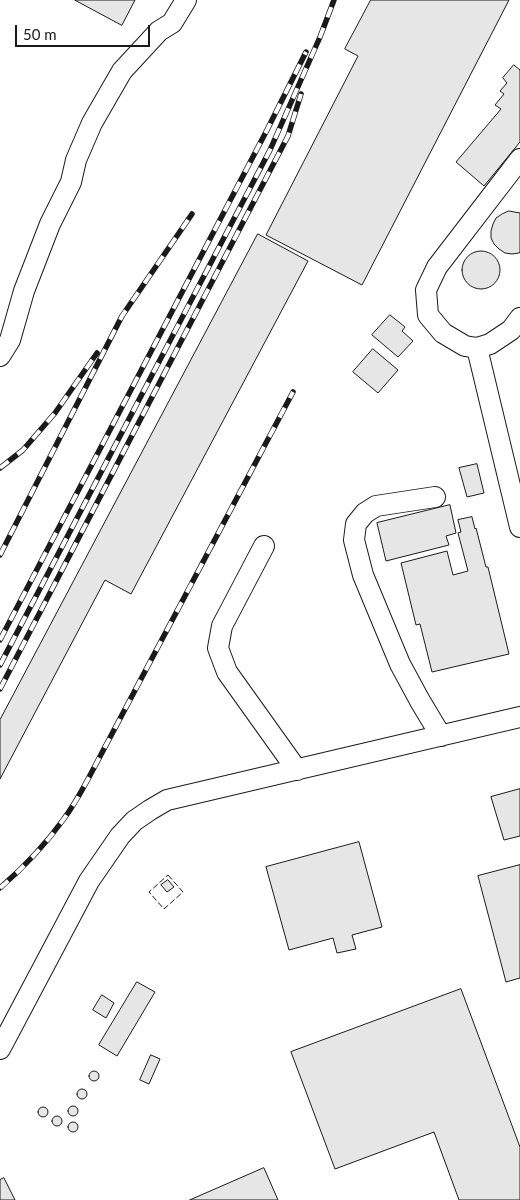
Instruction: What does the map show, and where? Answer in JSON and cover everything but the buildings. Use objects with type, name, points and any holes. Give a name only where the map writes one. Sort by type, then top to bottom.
[{"type":"street","points":[[0,356],[10,340],[24,291],[50,224],[71,182],[76,160],[92,123],[122,71],[159,31],[172,23],[186,0]]},
{"type":"street","points":[[520,159],[437,267],[426,290],[428,315],[443,333],[465,346],[476,348],[490,344],[510,330],[520,318]]},
{"type":"street","points":[[476,348],[520,525]]},
{"type":"street","points":[[435,497],[376,506],[365,513],[356,524],[354,540],[363,575],[400,664],[441,736]]},
{"type":"street","points":[[264,546],[222,626],[218,648],[227,672],[297,770]]},
{"type":"street","points":[[0,1049],[89,881],[120,836],[134,821],[150,810],[167,800],[520,717]]},
{"type":"railway","points":[[0,665],[270,150],[320,37],[334,0]]},
{"type":"railway","points":[[0,640],[306,52]]},
{"type":"railway","points":[[0,689],[288,136],[301,94]]},
{"type":"railway","points":[[0,555],[122,316],[192,214]]},
{"type":"railway","points":[[0,468],[23,450],[55,413],[97,353]]},
{"type":"railway","points":[[0,888],[41,847],[70,811],[79,796],[293,392]]},
{"type":"fence","points":[[168,875],[183,892],[164,909],[149,892],[168,875]]}]
